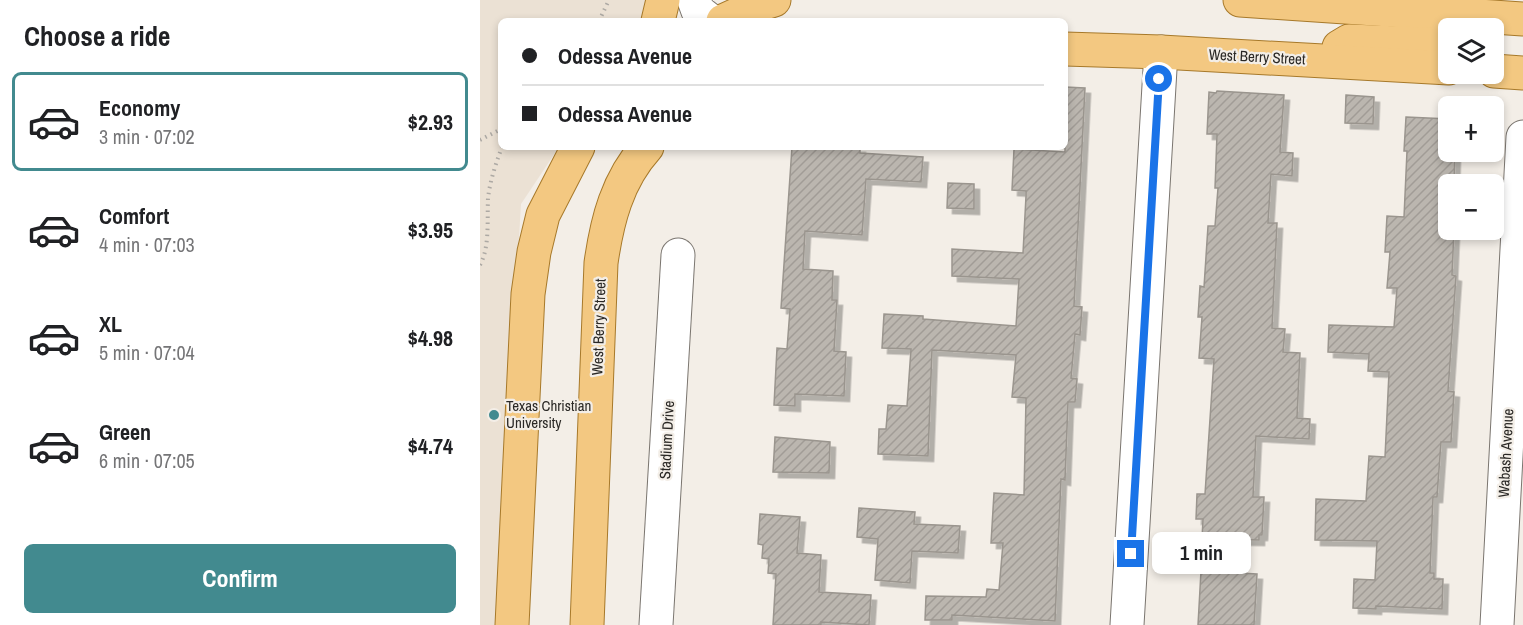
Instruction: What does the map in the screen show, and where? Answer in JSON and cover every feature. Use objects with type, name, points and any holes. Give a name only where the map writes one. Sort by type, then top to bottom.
[{"type":"main road","points":[[659,18],[663,0]]},
{"type":"main road","points":[[730,18],[774,0]]},
{"type":"main road","points":[[1240,0],[1511,19]]},
{"type":"main road","points":[[1314,61],[1349,41],[1438,45]]},
{"type":"main road","name":"West Berry Street","points":[[1068,49],[1161,52],[1438,68]]},
{"type":"main road","points":[[1504,72],[1523,73]]},
{"type":"main road","points":[[512,625],[528,294],[534,252],[543,215],[576,150]]},
{"type":"main road","name":"West Berry Street","points":[[587,625],[601,263],[611,210],[635,160],[644,150]]},
{"type":"street","points":[[694,0],[698,11],[707,18]]},
{"type":"street","points":[[713,0],[716,18]]},
{"type":"street","points":[[1127,625],[1161,52]]},
{"type":"street","name":"Wabash Avenue","points":[[1497,625],[1523,137]]},
{"type":"street","name":"Stadium Drive","points":[[656,625],[678,255]]},
{"type":"path","points":[[600,18],[609,0]]},
{"type":"path","points":[[480,140],[498,131]]},
{"type":"path","points":[[480,265],[483,260],[488,224],[488,196],[500,150]]},
{"type":"shaded area","name":"Texas Christian University","points":[[480,0],[647,0],[644,18],[498,18],[498,150],[557,150],[521,204],[496,625],[480,625]]},
{"type":"building","points":[[1068,87],[1085,88],[1074,306],[1082,307],[1080,335],[1075,334],[1071,378],[1077,379],[1075,402],[1068,402],[1065,480],[1061,479],[1055,621],[952,615],[952,620],[925,620],[926,596],[986,597],[987,589],[999,590],[1003,543],[991,543],[994,493],[1024,495],[1026,398],[1012,397],[1016,355],[932,350],[928,456],[878,454],[879,429],[886,429],[888,405],[907,406],[911,349],[882,348],[884,314],[1016,326],[1019,279],[952,276],[952,249],[1023,253],[1026,191],[1012,190],[1014,150],[1065,152],[1068,150]]},
{"type":"building","points":[[1217,91],[1284,95],[1280,152],[1293,153],[1292,176],[1271,174],[1268,223],[1277,223],[1272,328],[1285,329],[1283,352],[1300,353],[1297,418],[1310,419],[1309,439],[1256,436],[1253,497],[1264,497],[1262,535],[1259,535],[1259,540],[1202,539],[1203,519],[1196,519],[1197,494],[1205,494],[1214,359],[1199,358],[1202,317],[1198,317],[1200,286],[1204,287],[1208,226],[1215,226],[1218,188],[1215,188],[1217,134],[1207,134],[1209,92],[1216,93]]},
{"type":"building","points":[[1346,95],[1374,97],[1373,124],[1345,123]]},
{"type":"building","points":[[1406,117],[1438,118],[1438,162],[1455,162],[1454,174],[1438,174],[1438,240],[1454,240],[1452,275],[1456,276],[1448,391],[1454,392],[1451,442],[1441,442],[1437,497],[1433,497],[1430,573],[1434,573],[1434,579],[1443,579],[1442,609],[1376,606],[1376,609],[1353,608],[1354,579],[1375,580],[1377,541],[1315,540],[1316,499],[1366,501],[1369,456],[1385,457],[1389,372],[1368,371],[1369,354],[1328,352],[1329,325],[1394,327],[1397,288],[1387,288],[1390,252],[1385,252],[1387,216],[1404,217],[1407,151],[1404,151]]},
{"type":"building","points":[[792,150],[860,150],[860,153],[923,157],[921,182],[866,179],[862,235],[805,231],[803,269],[833,271],[832,300],[837,300],[834,351],[846,352],[844,396],[795,394],[795,406],[774,405],[777,348],[787,349],[790,309],[781,308]]},
{"type":"building","points":[[948,183],[974,184],[974,209],[947,208]]},
{"type":"building","points":[[775,437],[830,442],[829,473],[773,472]]},
{"type":"building","points":[[859,508],[915,512],[914,524],[960,526],[958,553],[912,551],[910,583],[875,580],[878,539],[857,537]]},
{"type":"building","points":[[760,514],[800,517],[797,553],[821,555],[819,592],[871,595],[869,625],[821,622],[821,625],[773,625],[776,574],[768,573],[769,559],[762,558],[763,545],[758,544]]},
{"type":"building","points":[[1201,571],[1257,574],[1254,625],[1198,625]]},
{"type":"place","name":"Texas Christian University","points":[[494,415]]},
{"type":"route","points":[[1131,554],[1159,79]]}]
